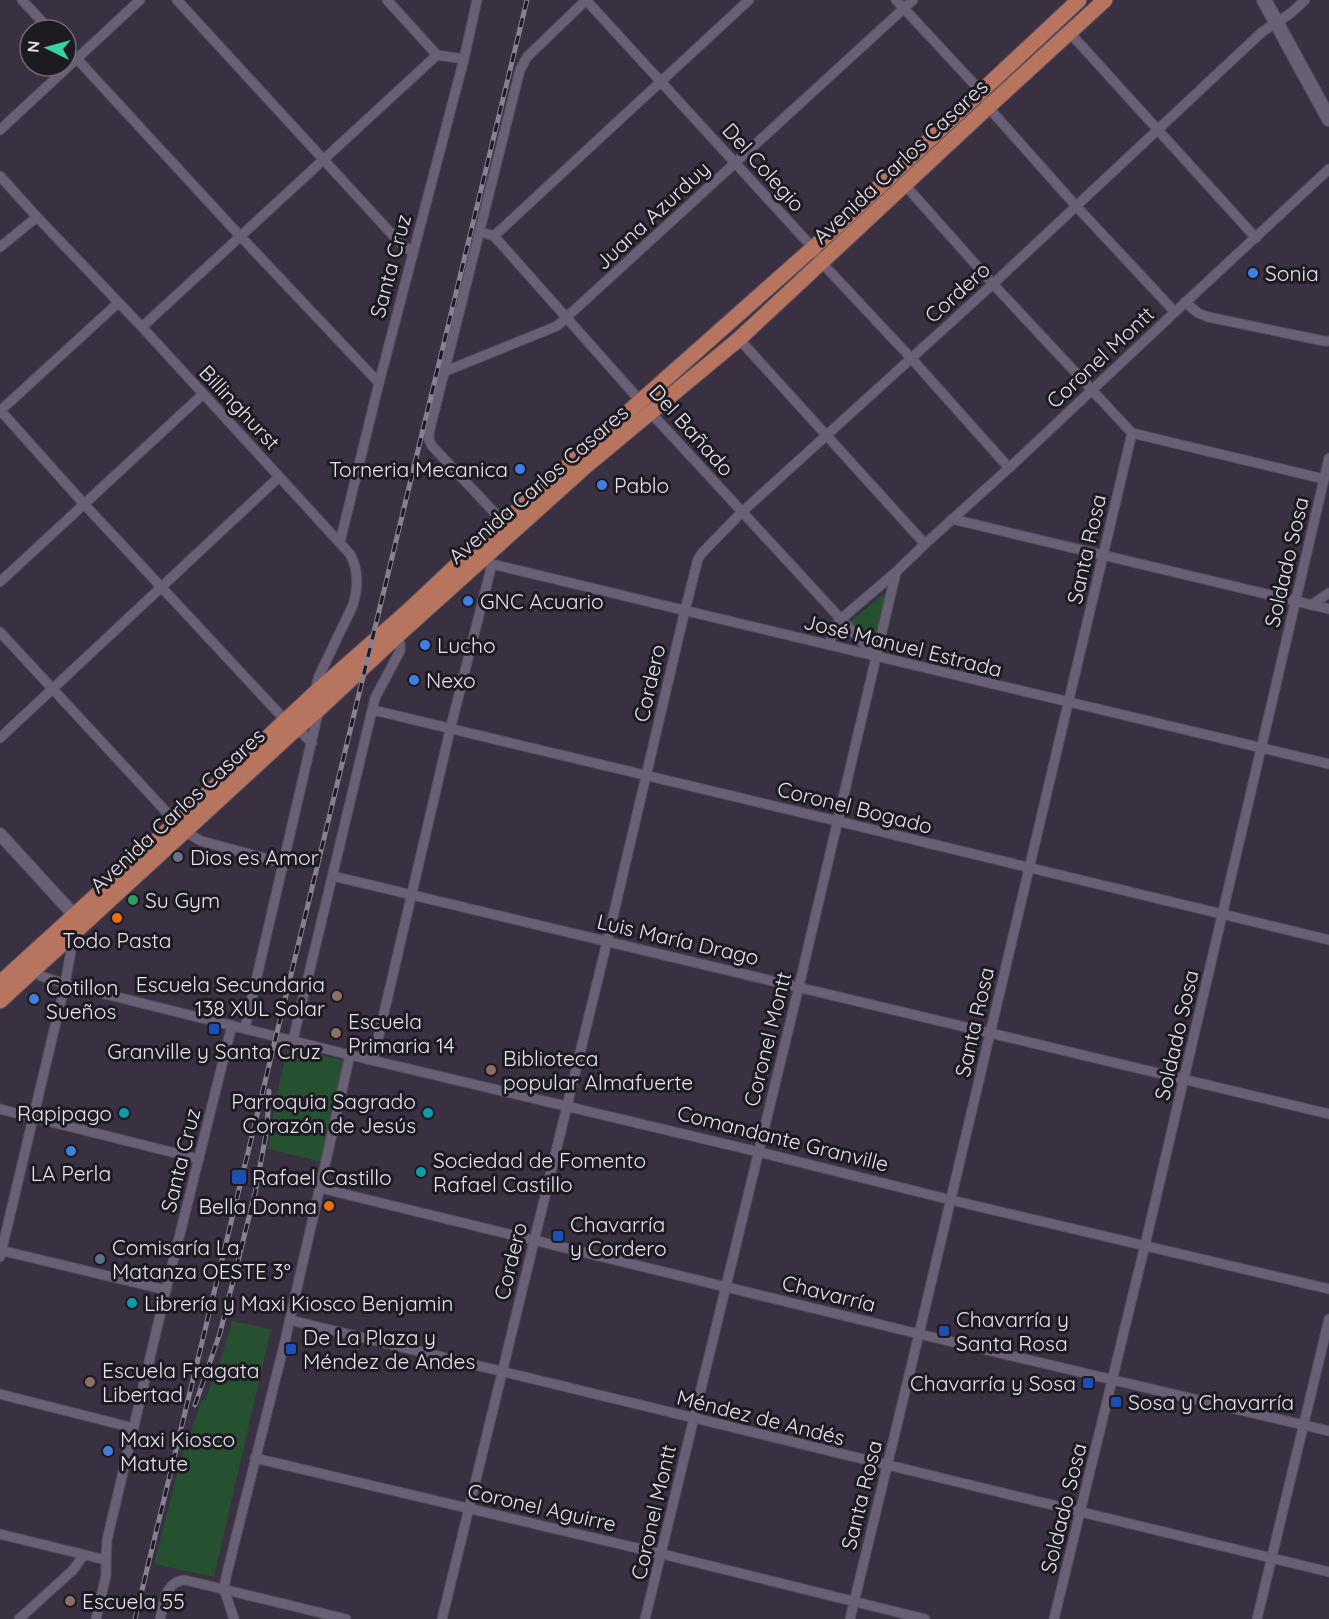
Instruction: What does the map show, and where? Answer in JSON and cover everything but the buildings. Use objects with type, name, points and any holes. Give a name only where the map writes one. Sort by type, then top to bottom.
[{"type":"main road","name":"Avenida Carlos Casares","points":[[291,725],[319,709],[483,557],[508,527],[646,408],[813,248],[1079,0]]},
{"type":"main road","name":"Avenida Carlos Casares","points":[[646,408],[739,339],[1105,0]]},
{"type":"main road","points":[[1264,0],[1329,119]]},
{"type":"main road","name":"Avenida Carlos Casares","points":[[0,1000],[74,915],[180,826],[291,725],[314,694],[407,612],[483,557]]},
{"type":"main road","name":"Avenida Carlos Casares","points":[[0,983],[75,932],[157,858],[180,826]]},
{"type":"street","points":[[22,0],[39,18]]},
{"type":"street","points":[[78,56],[140,0]]},
{"type":"street","points":[[177,0],[400,243],[412,252]]},
{"type":"street","points":[[387,0],[437,55],[464,59]]},
{"type":"street","name":"Santa Cruz","points":[[340,542],[412,252],[464,59],[477,0]]},
{"type":"street","points":[[508,527],[432,446],[429,440],[517,79],[527,57],[586,0]]},
{"type":"street","name":"Del Colegio","points":[[586,0],[813,248],[822,262],[1009,468]]},
{"type":"street","points":[[480,232],[494,236],[749,0]]},
{"type":"street","points":[[896,0],[981,92],[988,107],[1076,206],[1175,312]]},
{"type":"street","name":"Juana Azurduy","points":[[446,371],[550,330],[566,319],[913,0]]},
{"type":"street","name":"Cordero","points":[[442,1619],[698,559],[742,512],[993,284],[1262,32],[1291,13],[1305,0]]},
{"type":"street","points":[[1070,33],[1256,238]]},
{"type":"street","points":[[142,327],[437,55]]},
{"type":"street","points":[[78,60],[379,383]]},
{"type":"street","points":[[0,130],[55,78]]},
{"type":"street","name":"Coronel Montt","points":[[829,645],[834,628],[841,619],[896,572],[1009,468],[1329,169]]},
{"type":"street","name":"Billinghurst","points":[[0,176],[340,542],[354,562],[356,594],[353,605],[319,676],[314,694]]},
{"type":"street","points":[[905,185],[993,284],[1132,433],[1324,479]]},
{"type":"street","points":[[0,247],[37,217]]},
{"type":"street","name":"Del Bañado","points":[[494,236],[646,408],[876,657]]},
{"type":"street","points":[[1185,302],[1198,313],[1208,317],[1329,341]]},
{"type":"street","points":[[117,303],[0,410],[84,504],[291,725],[312,743]]},
{"type":"street","points":[[739,339],[925,544]]},
{"type":"street","points":[[0,582],[203,394]]},
{"type":"street","name":"Santa Rosa","points":[[850,1619],[1132,433]]},
{"type":"street","name":"Soldado Sosa","points":[[1054,1619],[1145,1245],[1329,462]]},
{"type":"street","points":[[0,738],[279,477]]},
{"type":"street","points":[[952,519],[1329,609]]},
{"type":"street","points":[[373,1060],[450,730],[483,557]]},
{"type":"street","name":"José Manuel Estrada","points":[[483,557],[685,610],[1067,704],[1329,765]]},
{"type":"street","name":"Coronel Montt","points":[[645,1619],[799,986],[896,572]]},
{"type":"street","points":[[1311,605],[1329,593]]},
{"type":"street","points":[[0,632],[180,826],[201,841],[283,863]]},
{"type":"street","points":[[293,1040],[375,698],[400,651],[397,636]]},
{"type":"street","points":[[245,1028],[319,709]]},
{"type":"street","name":"Coronel Bogado","points":[[372,710],[1329,940]]},
{"type":"street","points":[[0,834],[74,915]]},
{"type":"street","name":"Luis María Drago","points":[[333,876],[1329,1114]]},
{"type":"street","points":[[75,932],[65,984],[0,1252],[166,1290]]},
{"type":"street","name":"Comandante Granville","points":[[29,965],[41,976],[65,984],[350,1055],[1329,1289]]},
{"type":"street","name":"Santa Cruz","points":[[96,1619],[106,1575],[107,1540],[232,1025]]},
{"type":"street","points":[[234,1619],[224,1589],[228,1566],[290,1320],[350,1055]]},
{"type":"street","points":[[0,1109],[199,1159]]},
{"type":"street","name":"Chavarría","points":[[320,1188],[1329,1431]]},
{"type":"street","points":[[1257,1619],[1329,1319]]},
{"type":"street","name":"Méndez de Andés","points":[[290,1320],[1329,1572]]},
{"type":"street","points":[[0,1394],[134,1428]]},
{"type":"street","name":"Coronel Aguirre","points":[[255,1458],[926,1619]]},
{"type":"street","points":[[0,1534],[106,1560]]},
{"type":"street","points":[[19,1619],[73,1570],[83,1556]]},
{"type":"street","points":[[160,1619],[167,1592],[171,1585],[179,1580],[346,1619]]},
{"type":"green space","points":[[886,592],[874,646],[850,622]]},
{"type":"green space","points":[[288,1047],[346,1061],[323,1162],[268,1149],[276,1098]]},
{"type":"green space","points":[[232,1321],[271,1329],[214,1577],[154,1564],[180,1462],[202,1400],[205,1400],[218,1367]]},
{"type":"railway","points":[[135,1619],[527,0]]},
{"type":"railway","points":[[195,1405],[220,1333],[255,1193],[267,1129],[269,1091]]},
{"type":"place","name":"Sonia","points":[[1253,273]]},
{"type":"place","name":"Torneria Mecanica","points":[[520,469]]},
{"type":"place","name":"Pablo","points":[[602,485]]},
{"type":"place","name":"GNC Acuario","points":[[468,601]]},
{"type":"place","name":"Lucho","points":[[425,645]]},
{"type":"place","name":"Nexo","points":[[414,680]]},
{"type":"place","name":"Dios es Amor","points":[[178,857]]},
{"type":"place","name":"Su Gym","points":[[133,900]]},
{"type":"place","name":"Todo Pasta","points":[[117,918]]},
{"type":"place","name":"Escuela Secundaria 138 XUL Solar","points":[[337,996]]},
{"type":"place","name":"Cotillon Sueños","points":[[34,999]]},
{"type":"place","name":"Granville y Santa Cruz","points":[[214,1029]]},
{"type":"place","name":"Escuela Primaria 14","points":[[336,1033]]},
{"type":"place","name":"Biblioteca popular Almafuerte","points":[[491,1070]]},
{"type":"place","name":"Rapipago","points":[[124,1113]]},
{"type":"place","name":"Parroquia Sagrado Corazón de Jesús","points":[[428,1113]]},
{"type":"place","name":"LA Perla","points":[[71,1151]]},
{"type":"place","name":"Sociedad de Fomento Rafael Castillo","points":[[421,1172]]},
{"type":"place","name":"Rafael Castillo","points":[[239,1177]]},
{"type":"place","name":"Bella Donna","points":[[329,1206]]},
{"type":"place","name":"Chavarría y Cordero","points":[[558,1236]]},
{"type":"place","name":"Comisaría La Matanza OESTE 3°","points":[[100,1259]]},
{"type":"place","name":"Librería y Maxi Kiosco Benjamin","points":[[132,1303]]},
{"type":"place","name":"Chavarría y Santa Rosa","points":[[944,1331]]},
{"type":"place","name":"De La Plaza y Méndez de Andes","points":[[291,1349]]},
{"type":"place","name":"Escuela Fragata Libertad","points":[[90,1382]]},
{"type":"place","name":"Chavarría y Sosa","points":[[1088,1383]]},
{"type":"place","name":"Sosa y Chavarría","points":[[1116,1402]]},
{"type":"place","name":"Maxi Kiosco Matute","points":[[108,1451]]},
{"type":"place","name":"Escuela 55","points":[[70,1601]]}]
